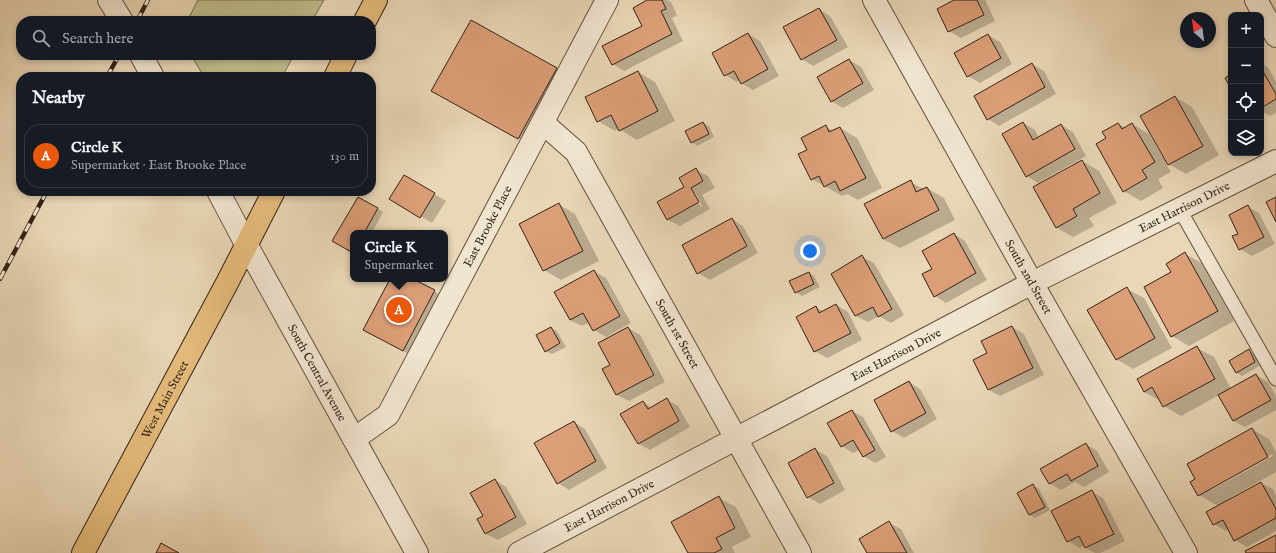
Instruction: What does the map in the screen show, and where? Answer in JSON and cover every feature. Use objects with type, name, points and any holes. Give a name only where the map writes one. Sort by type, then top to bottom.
[{"type":"main road","points":[[367,16],[376,0]]},
{"type":"main road","points":[[338,72],[344,60]]},
{"type":"main road","name":"West Main Street","points":[[83,553],[227,283],[271,196]]},
{"type":"street","points":[[109,0],[119,16]]},
{"type":"street","name":"East Brooke Place","points":[[354,439],[388,415],[607,0]]},
{"type":"street","name":"South 2nd Street","points":[[874,0],[1032,283],[1186,553]]},
{"type":"street","points":[[1256,0],[1276,36]]},
{"type":"street","points":[[144,60],[151,72]]},
{"type":"street","name":"South 1st Street","points":[[543,123],[576,152],[800,553]]},
{"type":"street","name":"East Harrison Drive","points":[[520,553],[1032,283],[1276,161]]},
{"type":"street","name":"South Central Avenue","points":[[221,196],[417,553]]},
{"type":"lane","points":[[1180,210],[1276,379]]},
{"type":"shaded area","points":[[198,0],[324,0],[315,16],[190,16]]},
{"type":"shaded area","points":[[194,60],[291,60],[285,72],[201,72]]},
{"type":"building","points":[[647,0],[662,0],[666,9],[661,11],[672,34],[612,65],[602,46],[642,26],[633,8]]},
{"type":"building","points":[[954,0],[977,0],[984,15],[948,32],[937,9]]},
{"type":"building","points":[[819,8],[837,40],[801,60],[783,27]]},
{"type":"building","points":[[471,20],[557,68],[518,139],[431,91]]},
{"type":"building","points":[[748,33],[768,69],[741,84],[734,71],[724,76],[712,53]]},
{"type":"building","points":[[988,34],[1001,58],[967,77],[954,53]]},
{"type":"building","points":[[849,59],[863,83],[831,102],[817,77]]},
{"type":"building","points":[[1032,63],[1045,87],[987,120],[974,96]]},
{"type":"building","points":[[638,71],[658,111],[619,131],[611,115],[597,122],[585,97]]},
{"type":"building","points":[[1264,73],[1276,94],[1276,99],[1264,106]]},
{"type":"building","points":[[1228,76],[1228,84],[1225,78]]},
{"type":"building","points":[[1175,96],[1203,146],[1168,165],[1140,116]]},
{"type":"building","points":[[703,122],[709,134],[691,143],[685,131]]},
{"type":"building","points":[[1023,122],[1033,140],[1061,124],[1075,149],[1026,177],[1002,134]]},
{"type":"building","points":[[1118,123],[1122,129],[1132,123],[1155,162],[1142,170],[1147,178],[1123,192],[1096,144],[1106,138],[1102,132]]},
{"type":"building","points":[[826,125],[829,132],[840,127],[866,178],[840,191],[835,181],[824,187],[819,176],[811,180],[798,154],[807,150],[801,138]]},
{"type":"building","points":[[1082,160],[1100,193],[1073,209],[1077,216],[1056,228],[1033,187]]},
{"type":"building","points":[[696,168],[703,181],[691,188],[699,202],[667,220],[657,202],[684,187],[679,178]]},
{"type":"building","points":[[404,175],[435,193],[420,218],[389,199]]},
{"type":"building","points":[[911,180],[916,192],[927,187],[939,210],[883,239],[864,204]]},
{"type":"building","points":[[358,197],[378,208],[366,230],[350,230],[350,251],[332,241]]},
{"type":"building","points":[[1276,197],[1276,222],[1266,202]]},
{"type":"building","points":[[559,203],[583,251],[543,271],[519,224]]},
{"type":"building","points":[[1248,205],[1264,237],[1239,250],[1232,236],[1238,234],[1229,215]]},
{"type":"building","points":[[732,218],[747,246],[697,274],[682,245]]},
{"type":"building","points":[[954,233],[976,273],[934,297],[922,274],[932,269],[922,251]]},
{"type":"building","points":[[1185,252],[1218,311],[1171,337],[1144,287],[1171,272],[1166,264]]},
{"type":"building","points":[[862,255],[892,309],[878,317],[873,307],[855,316],[831,274]]},
{"type":"building","points":[[594,270],[620,316],[593,331],[583,313],[570,320],[554,292]]},
{"type":"building","points":[[809,272],[814,284],[795,293],[789,281]]},
{"type":"building","points":[[388,282],[419,282],[435,290],[403,351],[363,330]]},
{"type":"building","points":[[1127,287],[1155,338],[1116,360],[1087,310]]},
{"type":"building","points":[[836,304],[851,333],[814,352],[796,317],[816,306],[819,313]]},
{"type":"building","points":[[1012,326],[1033,368],[988,390],[973,360],[987,353],[981,341]]},
{"type":"building","points":[[551,327],[560,343],[545,352],[536,335]]},
{"type":"building","points":[[628,327],[654,375],[616,395],[602,369],[610,365],[598,343]]},
{"type":"building","points":[[1197,346],[1215,379],[1163,407],[1152,387],[1144,392],[1137,379]]},
{"type":"building","points":[[1249,349],[1255,362],[1236,373],[1229,361]]},
{"type":"building","points":[[1256,374],[1271,400],[1233,421],[1218,395]]},
{"type":"building","points":[[909,381],[926,413],[891,432],[874,400]]},
{"type":"building","points":[[667,398],[679,421],[638,444],[620,414],[643,401],[648,409]]},
{"type":"building","points":[[852,410],[875,450],[863,457],[853,440],[841,447],[827,423]]},
{"type":"building","points":[[574,421],[596,461],[557,484],[534,443]]},
{"type":"building","points":[[1252,428],[1268,457],[1198,496],[1190,482],[1195,479],[1187,464]]},
{"type":"building","points":[[1086,443],[1098,466],[1071,481],[1067,474],[1049,484],[1040,469]]},
{"type":"building","points":[[815,448],[834,483],[807,498],[788,463]]},
{"type":"building","points":[[495,479],[516,517],[485,534],[477,519],[483,516],[470,493]]},
{"type":"building","points":[[1261,482],[1276,509],[1276,518],[1234,541],[1223,520],[1213,525],[1206,512]]},
{"type":"building","points":[[1033,484],[1045,507],[1029,515],[1017,493]]},
{"type":"building","points":[[1092,490],[1114,534],[1085,548],[1079,536],[1067,542],[1051,511]]},
{"type":"building","points":[[719,496],[735,528],[716,538],[722,549],[714,553],[688,553],[671,522]]},
{"type":"building","points":[[889,521],[907,553],[867,553],[859,539]]},
{"type":"building","points":[[1276,535],[1276,553],[1246,553],[1245,551]]},
{"type":"building","points":[[161,543],[179,553],[156,553]]},
{"type":"railway","points":[[140,16],[148,0]]},
{"type":"railway","points":[[110,72],[116,60]]},
{"type":"railway","points":[[0,279],[44,196]]},
{"type":"place","name":"Circle K","points":[[399,310]]}]
